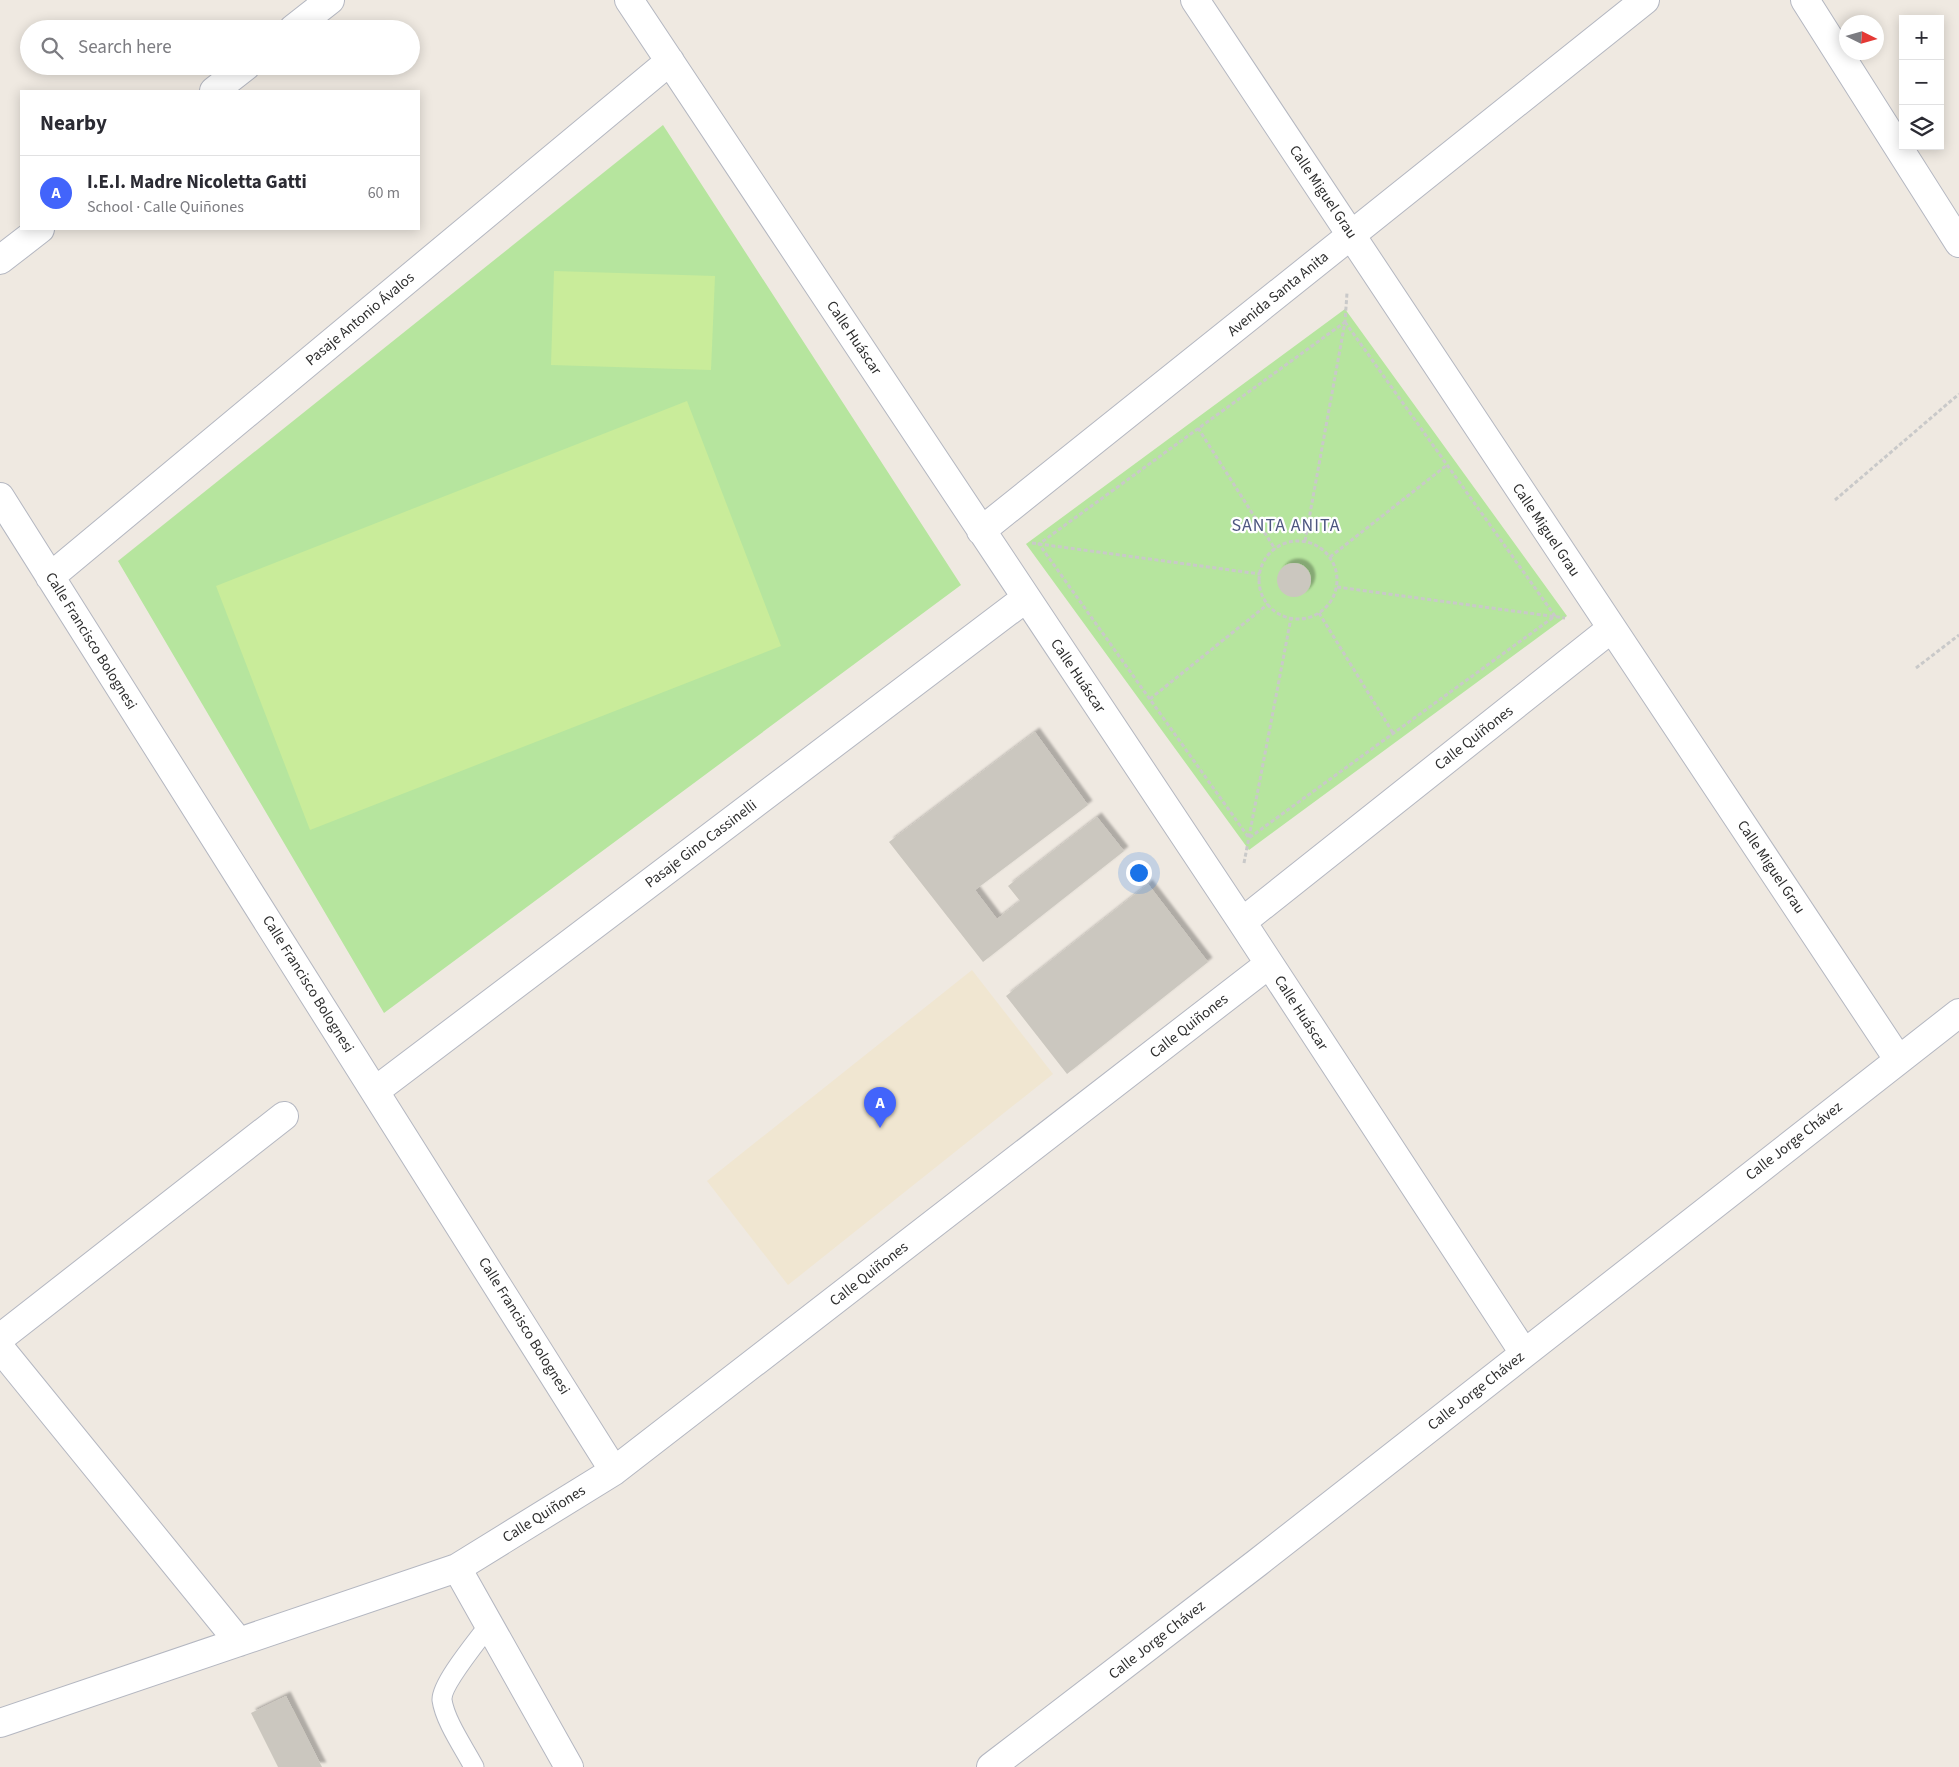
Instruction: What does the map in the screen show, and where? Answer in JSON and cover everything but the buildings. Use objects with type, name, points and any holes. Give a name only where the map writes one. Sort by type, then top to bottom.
[{"type":"street","points":[[304,20],[330,0]]},
{"type":"street","name":"Calle Huáscar","points":[[629,0],[1270,964],[1524,1353]]},
{"type":"street","name":"Calle Miguel Grau","points":[[1195,0],[1898,1059]]},
{"type":"street","name":"Avenida Santa Anita","points":[[984,536],[1351,235],[1645,0]]},
{"type":"street","points":[[1805,0],[1959,243]]},
{"type":"street","name":"Pasaje Antonio Ávalos","points":[[50,577],[670,61]]},
{"type":"street","points":[[215,90],[234,75]]},
{"type":"street","points":[[0,260],[39,230]]},
{"type":"street","name":"Calle Francisco Bolognesi","points":[[0,497],[614,1471]]},
{"type":"street","name":"Pasaje Gino Cassinelli","points":[[375,1091],[1026,598]]},
{"type":"street","name":"Calle Quiñones","points":[[1238,916],[1612,628]]},
{"type":"street","name":"Calle Quiñones","points":[[0,1723],[457,1568],[614,1471],[1270,964]]},
{"type":"street","name":"Calle Jorge Chávez","points":[[991,1767],[1257,1563],[1959,1013]]},
{"type":"street","points":[[0,1338],[284,1116]]},
{"type":"street","points":[[0,1348],[239,1642]]},
{"type":"street","points":[[457,1568],[569,1767]]},
{"type":"lane","points":[[474,1767],[447,1717],[442,1699],[448,1682],[489,1625]]},
{"type":"path","points":[[1305,541],[1345,322],[1351,235]]},
{"type":"path","points":[[1039,544],[1345,322]]},
{"type":"path","points":[[1345,322],[1555,616]]},
{"type":"path","points":[[1835,500],[1959,394]]},
{"type":"path","points":[[1198,428],[1275,549]]},
{"type":"path","points":[[1330,557],[1447,465]]},
{"type":"path","points":[[984,536],[1260,574]]},
{"type":"path","points":[[1292,541],[1305,541],[1316,545],[1330,557],[1337,574],[1337,588],[1332,600],[1319,613],[1311,617],[1298,619],[1291,618],[1274,610],[1268,604],[1260,588],[1260,574],[1263,562],[1280,545],[1292,541]]},
{"type":"path","points":[[1039,544],[1249,838]]},
{"type":"path","points":[[1337,588],[1555,616],[1612,628]]},
{"type":"path","points":[[1150,698],[1268,604]]},
{"type":"path","points":[[1319,613],[1393,733]]},
{"type":"path","points":[[1249,838],[1555,616]]},
{"type":"path","points":[[1238,916],[1249,838],[1291,618]]},
{"type":"path","points":[[1916,668],[1959,635]]},
{"type":"shaded area","points":[[972,970],[1053,1074],[788,1285],[707,1181]]},
{"type":"green space","points":[[663,125],[961,585],[384,1013],[118,561]]},
{"type":"green space","points":[[554,271],[715,276],[711,370],[551,365]]},
{"type":"green space","points":[[1345,309],[1567,616],[1249,850],[1026,544]]},
{"type":"green space","points":[[687,401],[781,646],[310,830],[216,586]]},
{"type":"place","name":"I.E.I. Madre Nicoletta Gatti","points":[[880,1128]]},
{"type":"district","name":"SANTA ANITA","points":[[1286,525]]}]
